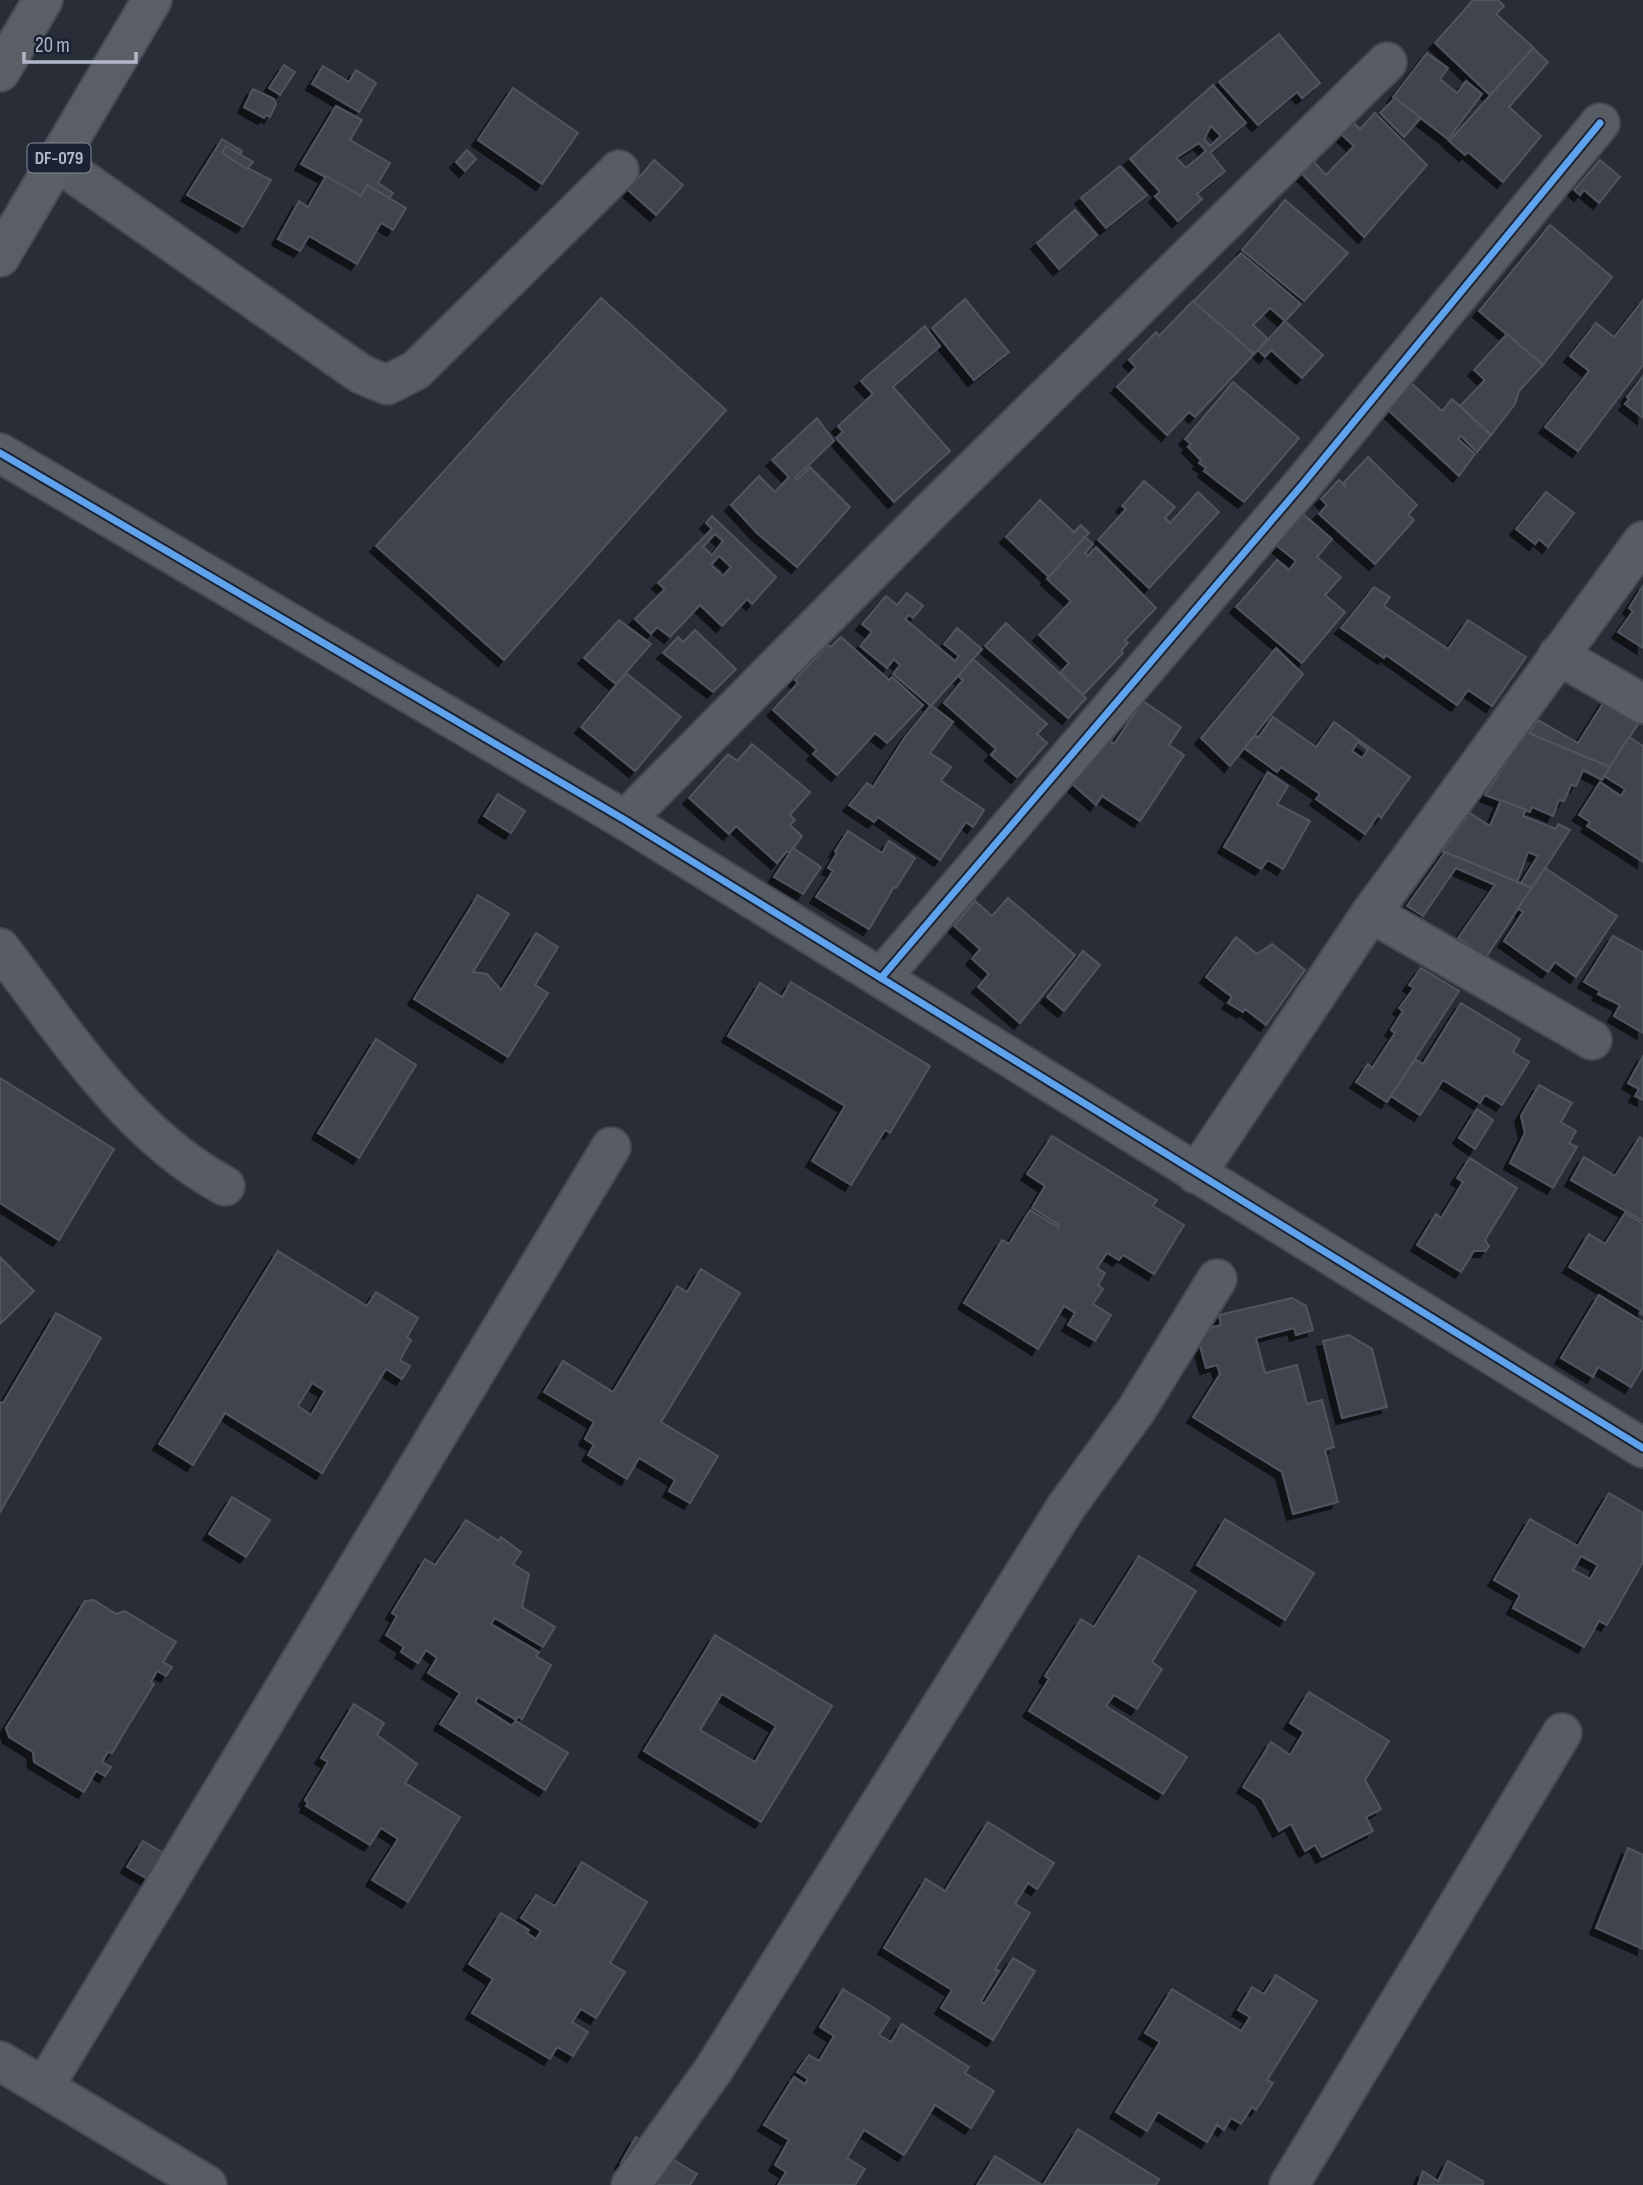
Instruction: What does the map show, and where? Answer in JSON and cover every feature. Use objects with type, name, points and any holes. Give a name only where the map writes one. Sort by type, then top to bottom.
[{"type":"main road","points":[[0,72],[43,0]]},
{"type":"main road","name":"DF-079","points":[[0,257],[152,0]]},
{"type":"street","points":[[625,820],[934,508],[1387,62]]},
{"type":"street","points":[[881,978],[1302,485],[1600,122]]},
{"type":"street","points":[[57,162],[361,374],[387,385],[416,370],[619,170]]},
{"type":"street","points":[[0,453],[625,820],[1196,1174],[1640,1440]]},
{"type":"street","points":[[1196,1174],[1371,913],[1643,541]]},
{"type":"street","points":[[1558,655],[1643,704]]},
{"type":"street","points":[[1371,913],[1592,1040]]},
{"type":"street","points":[[0,948],[82,1055],[150,1134],[194,1170],[225,1186]]},
{"type":"street","points":[[44,2087],[611,1147]]},
{"type":"street","points":[[631,2185],[714,2069],[1066,1507],[1137,1409],[1217,1279]]},
{"type":"street","points":[[1289,2185],[1562,1733]]},
{"type":"street","points":[[0,2061],[207,2185]]},
{"type":"building","points":[[1473,0],[1498,0],[1504,6],[1496,14],[1534,48],[1490,95],[1435,43]]},
{"type":"building","points":[[1279,34],[1320,83],[1302,98],[1297,92],[1258,125],[1219,82]]},
{"type":"building","points":[[1533,48],[1548,62],[1509,107],[1541,136],[1503,182],[1468,152],[1465,155],[1449,141]]},
{"type":"building","points":[[1427,53],[1448,68],[1440,79],[1457,93],[1466,81],[1482,94],[1448,139],[1393,97]]},
{"type":"building","points":[[284,65],[295,72],[280,95],[269,88]]},
{"type":"building","points":[[323,66],[349,82],[356,70],[376,83],[359,112],[312,84]]},
{"type":"building","points":[[1213,85],[1246,123],[1210,153],[1225,171],[1197,194],[1202,199],[1178,221],[1155,196],[1160,192],[1130,159]],"holes":[[[1211,126],[1221,136],[1210,146],[1204,139]],[[1199,143],[1206,151],[1186,168],[1176,158]]]},
{"type":"building","points":[[513,88],[578,133],[542,184],[478,140]]},
{"type":"building","points":[[253,89],[274,99],[276,104],[270,117],[266,115],[264,118],[244,107]]},
{"type":"building","points":[[1395,98],[1421,118],[1404,137],[1380,113]]},
{"type":"building","points":[[336,106],[362,120],[350,140],[390,163],[378,183],[393,193],[389,198],[367,185],[361,196],[301,164]]},
{"type":"building","points":[[1375,113],[1427,165],[1364,237],[1302,174],[1314,162],[1326,175],[1354,146],[1341,134],[1353,122],[1360,129]]},
{"type":"building","points":[[222,139],[242,151],[236,162],[271,180],[243,227],[187,195]]},
{"type":"building","points":[[226,146],[253,162],[247,169],[222,153]]},
{"type":"building","points":[[467,150],[476,159],[465,171],[456,162]]},
{"type":"building","points":[[654,160],[683,185],[656,215],[628,190]]},
{"type":"building","points":[[1600,160],[1620,177],[1599,203],[1584,190],[1580,195],[1574,190]]},
{"type":"building","points":[[1120,166],[1147,195],[1106,228],[1081,198]]},
{"type":"building","points":[[326,176],[361,196],[367,185],[406,208],[393,230],[381,223],[357,264],[309,236],[300,251],[278,239],[299,201],[308,207]]},
{"type":"building","points":[[1285,200],[1348,253],[1304,301],[1242,250]]},
{"type":"building","points":[[1075,210],[1097,235],[1059,269],[1037,243]]},
{"type":"building","points":[[1550,225],[1612,277],[1543,365],[1479,311]]},
{"type":"building","points":[[1241,253],[1301,304],[1285,321],[1270,308],[1253,325],[1268,339],[1254,354],[1193,302]]},
{"type":"building","points":[[601,298],[726,410],[504,660],[376,546]]},
{"type":"building","points":[[965,299],[1009,352],[974,380],[932,328]]},
{"type":"building","points":[[1643,300],[1643,365],[1578,451],[1545,427],[1589,371],[1570,356],[1596,323],[1614,337]]},
{"type":"building","points":[[1193,301],[1254,354],[1195,417],[1189,412],[1167,435],[1117,387],[1136,367],[1129,360],[1156,332],[1159,336]]},
{"type":"building","points":[[1285,321],[1323,355],[1302,378],[1271,350],[1265,357],[1258,350]]},
{"type":"building","points":[[925,326],[940,346],[893,387],[950,451],[894,502],[836,438],[843,432],[838,426],[873,394],[861,381]]},
{"type":"building","points":[[1507,334],[1543,365],[1519,391],[1515,404],[1491,435],[1460,406],[1485,380],[1474,370]]},
{"type":"building","points":[[1643,376],[1643,418],[1625,404],[1629,399],[1627,397]]},
{"type":"building","points":[[1233,382],[1299,438],[1244,502],[1204,471],[1206,468],[1199,463],[1201,460],[1188,447],[1191,444],[1185,439]]},
{"type":"building","points":[[1411,383],[1442,411],[1452,399],[1491,435],[1477,452],[1461,436],[1458,439],[1475,454],[1459,476],[1388,410]]},
{"type":"building","points":[[817,418],[834,441],[795,478],[797,480],[810,467],[850,507],[797,567],[758,534],[731,505],[759,476],[775,492],[789,477],[772,460]]},
{"type":"building","points":[[1368,457],[1417,505],[1408,515],[1414,520],[1375,564],[1319,514],[1327,505],[1321,499],[1339,480],[1345,486],[1344,482]]},
{"type":"building","points":[[1144,481],[1175,507],[1165,518],[1170,523],[1198,492],[1219,512],[1149,588],[1098,540],[1126,509],[1122,506]]},
{"type":"building","points":[[1546,492],[1574,513],[1548,547],[1539,539],[1535,544],[1516,529]]},
{"type":"building","points":[[1040,500],[1074,532],[1081,525],[1089,533],[1049,577],[1006,537]]},
{"type":"building","points":[[1303,514],[1332,539],[1317,557],[1341,577],[1325,595],[1345,612],[1302,663],[1236,607],[1277,560],[1289,570],[1296,561],[1276,545]]},
{"type":"building","points":[[712,516],[776,577],[752,604],[747,599],[722,626],[700,605],[670,637],[657,627],[651,634],[635,619],[665,589],[658,583],[712,529],[706,523]],"holes":[[[715,534],[723,541],[712,555],[703,547]],[[719,556],[731,567],[723,576],[711,565]]]},
{"type":"building","points":[[1085,537],[1093,544],[1085,553],[1088,556],[1096,547],[1156,608],[1125,640],[1128,643],[1121,651],[1123,653],[1083,695],[1060,673],[1069,663],[1039,635],[1071,601],[1047,579]]},
{"type":"building","points":[[1643,586],[1643,648],[1618,632],[1633,611],[1629,608]]},
{"type":"building","points":[[1374,587],[1390,597],[1384,606],[1448,649],[1468,620],[1526,657],[1492,706],[1468,690],[1457,705],[1386,655],[1384,658],[1341,628]]},
{"type":"building","points":[[907,593],[923,606],[913,618],[909,615],[905,619],[955,661],[959,656],[944,644],[957,628],[982,649],[931,706],[893,674],[900,665],[894,659],[887,668],[860,646],[872,632],[862,624],[886,596],[897,605]]},
{"type":"building","points":[[619,620],[651,644],[616,684],[584,658]]},
{"type":"building","points":[[1006,623],[1086,698],[1068,718],[985,646]]},
{"type":"building","points":[[695,630],[736,669],[713,692],[663,653],[678,637],[683,642]]},
{"type":"building","points":[[841,637],[889,680],[892,677],[923,705],[887,743],[875,733],[837,775],[813,754],[817,750],[773,710],[798,683],[795,680],[827,645],[831,647]]},
{"type":"building","points":[[1276,648],[1303,674],[1230,766],[1201,738]]},
{"type":"building","points":[[973,659],[1047,724],[1037,734],[1047,743],[1017,777],[991,755],[996,749],[944,703],[963,680],[958,676]]},
{"type":"building","points":[[626,673],[681,717],[635,771],[581,727]]},
{"type":"building","points":[[1607,697],[1642,718],[1610,767],[1529,733],[1538,720],[1578,743]]},
{"type":"building","points":[[1143,701],[1181,727],[1169,745],[1184,755],[1140,821],[1102,796],[1096,805],[1071,783],[1108,739],[1114,744]]},
{"type":"building","points":[[931,705],[953,722],[930,753],[951,767],[941,781],[984,810],[973,827],[966,822],[940,860],[878,817],[874,822],[849,805],[867,783],[873,787],[905,737]]},
{"type":"building","points":[[1273,717],[1316,747],[1334,722],[1410,777],[1381,818],[1378,815],[1365,834],[1316,799],[1320,794],[1281,767],[1277,772],[1244,748],[1255,735],[1258,738]],"holes":[[[1358,742],[1368,750],[1362,758],[1352,751]]]},
{"type":"building","points":[[1526,732],[1610,767],[1602,780],[1583,770],[1576,786],[1571,785],[1564,801],[1559,800],[1553,816],[1532,807],[1530,812],[1485,795]]},
{"type":"building","points":[[1629,737],[1643,746],[1643,862],[1587,826],[1590,822],[1579,815],[1600,782],[1621,796],[1625,789],[1604,776]]},
{"type":"building","points":[[752,744],[810,792],[790,815],[795,820],[790,825],[802,836],[790,853],[787,851],[777,863],[736,826],[729,834],[689,798],[728,754],[737,761]]},
{"type":"building","points":[[1268,772],[1288,786],[1277,804],[1310,821],[1283,869],[1268,860],[1261,869],[1224,847]]},
{"type":"building","points":[[498,794],[525,811],[511,833],[484,816]]},
{"type":"building","points":[[1501,800],[1526,810],[1523,816],[1556,829],[1558,824],[1570,830],[1532,888],[1521,883],[1538,856],[1528,852],[1517,882],[1442,851],[1470,813],[1490,826]]},
{"type":"building","points":[[848,831],[882,853],[889,841],[915,858],[869,929],[816,897],[833,871],[828,868]]},
{"type":"building","points":[[793,848],[821,867],[803,894],[774,877]]},
{"type":"building","points":[[1445,852],[1532,888],[1486,957],[1458,938],[1495,885],[1456,868],[1423,916],[1407,906]]},
{"type":"building","points":[[1545,868],[1617,916],[1576,977],[1555,962],[1548,972],[1504,941],[1523,912],[1518,908]]},
{"type":"building","points":[[478,895],[509,914],[473,972],[487,974],[501,990],[536,933],[558,947],[535,985],[548,993],[508,1057],[414,999]]},
{"type":"building","points":[[1008,898],[1075,955],[1020,1023],[978,987],[989,974],[972,959],[980,949],[954,926],[975,901],[992,916]]},
{"type":"building","points":[[1613,936],[1643,952],[1643,1033],[1614,1016],[1620,1005],[1598,994],[1600,991],[1584,982]]},
{"type":"building","points":[[1236,937],[1257,954],[1272,944],[1305,970],[1266,1025],[1245,1009],[1243,1012],[1228,1003],[1232,997],[1206,977]]},
{"type":"building","points":[[1083,951],[1100,965],[1064,1011],[1047,997]]},
{"type":"building","points":[[1421,968],[1459,991],[1387,1102],[1356,1082],[1368,1064],[1372,1068],[1395,1033],[1391,1030],[1403,1011],[1399,1008],[1414,988],[1409,985]]},
{"type":"building","points":[[791,982],[930,1066],[890,1133],[885,1130],[851,1185],[812,1161],[845,1106],[728,1036],[760,983],[782,997]]},
{"type":"building","points":[[1461,1003],[1520,1039],[1513,1052],[1529,1062],[1502,1105],[1485,1095],[1480,1103],[1443,1080],[1420,1115],[1391,1096],[1415,1059],[1423,1064]]},
{"type":"building","points":[[376,1039],[416,1065],[359,1158],[318,1133]]},
{"type":"building","points":[[1643,1056],[1643,1100],[1635,1096],[1639,1089],[1628,1083]]},
{"type":"building","points":[[0,1078],[114,1149],[59,1240],[0,1203]]},
{"type":"building","points":[[1539,1085],[1572,1103],[1561,1122],[1576,1131],[1569,1143],[1577,1147],[1553,1188],[1510,1163],[1525,1133],[1521,1116]]},
{"type":"building","points":[[1477,1109],[1493,1120],[1475,1149],[1459,1138]]},
{"type":"building","points":[[1052,1136],[1157,1200],[1153,1206],[1184,1225],[1154,1274],[1123,1255],[1119,1260],[1107,1253],[1097,1268],[1105,1273],[1098,1285],[1103,1289],[1093,1304],[1111,1315],[1095,1341],[1068,1325],[1075,1313],[1064,1306],[1038,1349],[964,1303],[1002,1240],[1009,1244],[1030,1210],[1058,1227],[1059,1225],[1032,1208],[1045,1186],[1027,1174]]},
{"type":"building","points":[[1640,1137],[1643,1139],[1643,1221],[1571,1180],[1584,1157],[1615,1176]]},
{"type":"building","points":[[1470,1158],[1517,1188],[1485,1240],[1489,1246],[1486,1251],[1474,1251],[1461,1272],[1417,1245],[1436,1214],[1441,1218],[1463,1182],[1457,1178]]},
{"type":"building","points":[[1625,1213],[1643,1224],[1643,1315],[1640,1313],[1642,1311],[1569,1267],[1589,1234],[1605,1244]]},
{"type":"building","points":[[278,1251],[367,1306],[376,1292],[418,1318],[407,1337],[411,1340],[400,1360],[410,1366],[402,1379],[386,1369],[322,1473],[225,1413],[193,1465],[159,1444]],"holes":[[[312,1383],[325,1391],[311,1415],[298,1406]]]},
{"type":"building","points":[[0,1257],[34,1291],[0,1324]]},
{"type":"building","points":[[701,1269],[740,1293],[661,1422],[718,1456],[690,1503],[669,1491],[675,1480],[639,1458],[627,1479],[588,1455],[594,1445],[585,1439],[594,1422],[544,1392],[563,1361],[613,1392],[677,1286],[687,1292]]},
{"type":"building","points":[[1599,1295],[1643,1322],[1643,1367],[1631,1387],[1598,1367],[1593,1377],[1561,1358]]},
{"type":"building","points":[[1292,1298],[1306,1306],[1313,1330],[1296,1335],[1294,1328],[1256,1338],[1265,1373],[1297,1365],[1307,1404],[1322,1400],[1334,1447],[1325,1450],[1338,1502],[1293,1514],[1282,1472],[1193,1417],[1220,1374],[1217,1365],[1206,1368],[1196,1331],[1221,1325],[1219,1315]]},
{"type":"building","points":[[56,1313],[101,1338],[0,1512],[0,1402],[3,1403]]},
{"type":"building","points":[[1349,1335],[1372,1349],[1387,1407],[1342,1418],[1323,1341]]},
{"type":"building","points":[[1609,1493],[1643,1513],[1643,1562],[1607,1625],[1599,1621],[1584,1647],[1513,1608],[1520,1595],[1494,1580],[1530,1519],[1578,1546]],"holes":[[[1581,1556],[1598,1565],[1590,1579],[1573,1570]]]},
{"type":"building","points":[[232,1497],[270,1520],[246,1557],[209,1534]]},
{"type":"building","points":[[1225,1519],[1314,1573],[1285,1620],[1197,1565]]},
{"type":"building","points":[[466,1520],[499,1541],[501,1537],[521,1552],[513,1564],[529,1574],[522,1607],[555,1627],[543,1647],[495,1618],[491,1624],[539,1652],[536,1656],[551,1665],[522,1719],[518,1716],[516,1721],[568,1753],[545,1790],[440,1724],[460,1693],[428,1673],[437,1658],[426,1650],[418,1663],[401,1652],[404,1647],[386,1635],[397,1616],[392,1613],[425,1559],[435,1565]],"holes":[[[478,1697],[516,1720],[512,1726],[475,1702]]]},
{"type":"building","points":[[1139,1556],[1196,1591],[1152,1662],[1162,1669],[1137,1709],[1114,1695],[1106,1706],[1187,1757],[1163,1794],[1029,1711],[1049,1679],[1045,1676],[1081,1619],[1094,1627]]},
{"type":"building","points":[[94,1600],[116,1614],[125,1611],[176,1642],[163,1662],[172,1667],[166,1676],[157,1671],[151,1682],[154,1684],[112,1753],[108,1752],[102,1762],[111,1767],[105,1776],[96,1771],[84,1792],[34,1762],[33,1752],[9,1737],[6,1728],[85,1601]]},
{"type":"building","points":[[715,1635],[832,1706],[761,1822],[644,1751]],"holes":[[[722,1694],[776,1726],[755,1762],[700,1730]]]},
{"type":"building","points":[[1309,1692],[1389,1741],[1365,1780],[1381,1809],[1366,1817],[1373,1831],[1322,1857],[1315,1845],[1305,1851],[1291,1824],[1279,1831],[1262,1799],[1243,1787],[1271,1742],[1290,1755],[1304,1732],[1290,1723]]},
{"type":"building","points":[[354,1704],[384,1723],[377,1735],[417,1764],[405,1783],[460,1817],[408,1902],[372,1880],[398,1839],[381,1828],[370,1845],[306,1806],[308,1803],[305,1800],[328,1762],[321,1758]]},
{"type":"building","points":[[988,1822],[1054,1863],[1037,1889],[1028,1883],[1015,1904],[1030,1913],[995,1969],[999,1971],[981,2001],[984,2004],[1013,1958],[1035,1971],[993,2040],[941,2008],[952,1990],[884,1948],[926,1879],[945,1891]]},
{"type":"building","points":[[143,1841],[165,1854],[149,1880],[127,1867]]},
{"type":"building","points":[[1628,1848],[1643,1855],[1643,1949],[1596,1928]]},
{"type":"building","points":[[582,1862],[647,1902],[610,1963],[625,1972],[596,2018],[581,2009],[572,2022],[588,2032],[573,2056],[557,2047],[550,2059],[472,2013],[493,1979],[469,1964],[501,1913],[529,1930],[527,1933],[536,1939],[541,1931],[521,1918],[536,1895],[555,1906]]},
{"type":"building","points":[[1276,1975],[1317,2001],[1267,2080],[1273,2083],[1256,2110],[1252,2107],[1241,2124],[1231,2118],[1224,2130],[1217,2125],[1207,2142],[1158,2112],[1147,2131],[1116,2112],[1160,2042],[1145,2033],[1172,1989],[1241,2031],[1250,2017],[1238,2010],[1252,1987],[1264,1994]]},
{"type":"building","points":[[843,1989],[890,2018],[879,2035],[891,2042],[902,2024],[969,2067],[965,2073],[994,2091],[971,2128],[935,2105],[904,2155],[864,2130],[847,2158],[865,2169],[855,2185],[778,2185],[786,2172],[775,2165],[789,2140],[764,2125],[794,2077],[805,2084],[808,2079],[797,2072],[809,2055],[819,2061],[834,2036],[820,2027]]},
{"type":"building","points":[[1078,2129],[1159,2179],[1156,2185],[1043,2185]]},
{"type":"building","points":[[636,2137],[697,2174],[690,2185],[657,2185],[621,2163]]},
{"type":"building","points":[[995,2156],[1042,2185],[977,2185]]},
{"type":"building","points":[[1448,2161],[1483,2181],[1483,2185],[1418,2185],[1423,2171],[1438,2181]]},
{"type":"cycle path","points":[[881,978],[1302,485],[1600,123]]},
{"type":"cycle path","points":[[0,453],[625,820],[1643,1448]]}]
